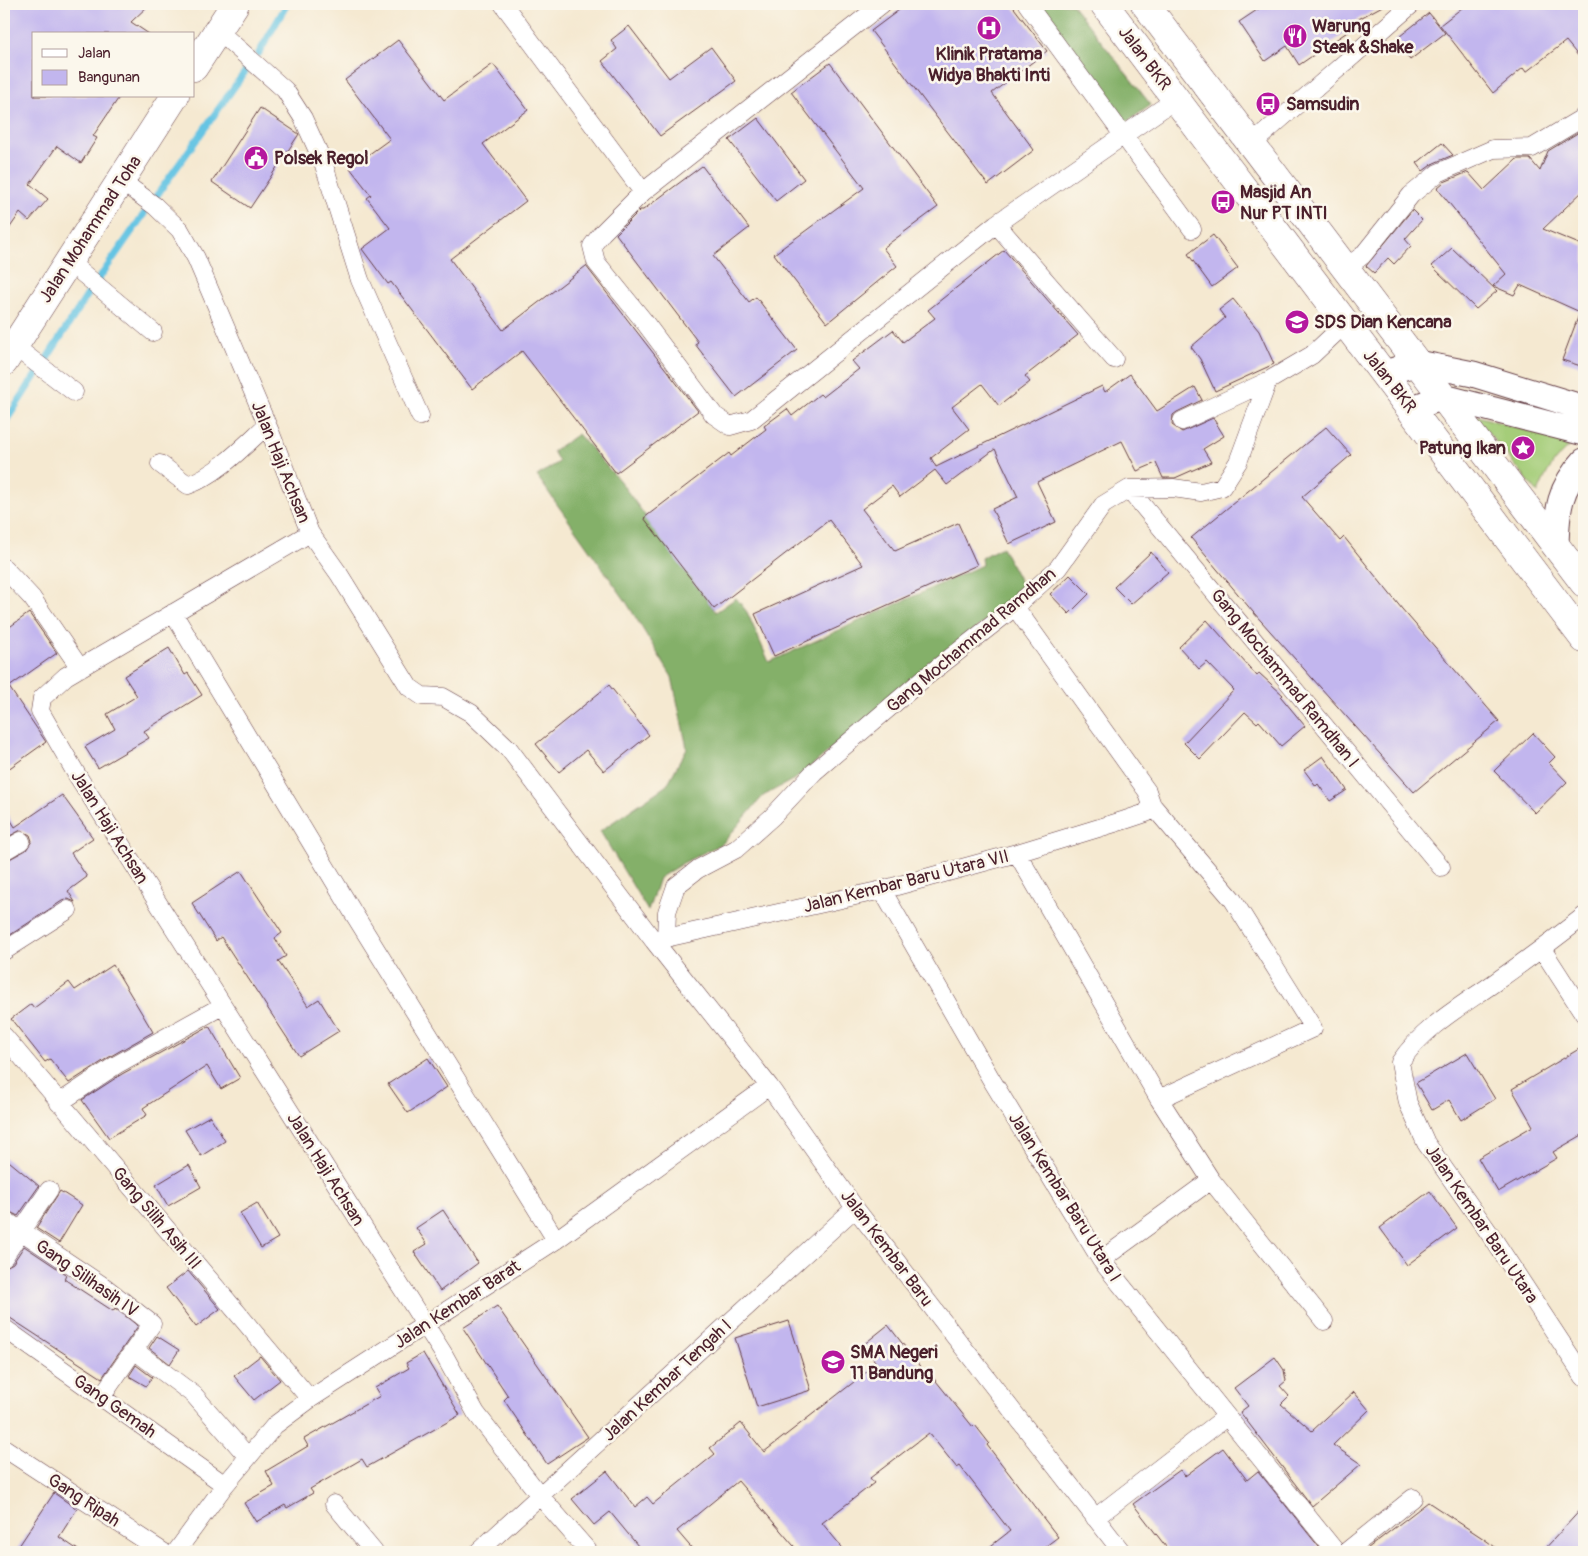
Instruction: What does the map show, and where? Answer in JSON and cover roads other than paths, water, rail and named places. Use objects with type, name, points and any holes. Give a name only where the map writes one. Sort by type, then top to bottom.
[{"type":"main road","points":[[195,65],[235,4]]},
{"type":"main road","name":"Jalan BKR","points":[[1104,4],[1412,408],[1584,639]]},
{"type":"main road","name":"Jalan BKR","points":[[1145,4],[1584,583]]},
{"type":"main road","name":"Jalan Mohammad Toha","points":[[9,354],[174,98]]},
{"type":"main road","points":[[1385,373],[1418,363],[1473,374],[1584,408]]},
{"type":"main road","points":[[1412,408],[1444,397],[1584,433]]},
{"type":"main road","points":[[1556,545],[1557,509],[1569,481],[1584,461]]},
{"type":"street","points":[[503,4],[643,192]]},
{"type":"street","points":[[882,4],[643,192],[602,233],[592,246],[596,262],[643,320],[714,416],[730,426],[751,420],[996,224],[1176,99]]},
{"type":"street","points":[[1027,4],[1125,135],[1192,229]]},
{"type":"street","points":[[1252,144],[1412,4]]},
{"type":"street","points":[[217,30],[285,90],[303,118],[323,162],[360,280],[420,416]]},
{"type":"street","points":[[1346,268],[1364,255],[1411,195],[1438,173],[1493,149],[1532,148],[1584,117]]},
{"type":"street","name":"Jalan Haji Achsan","points":[[121,180],[155,206],[180,230],[196,258],[267,425],[310,533],[66,676],[42,698],[40,711],[77,775],[222,1006],[443,1353],[476,1413],[541,1497],[589,1552]]},
{"type":"street","points":[[996,224],[1114,359]]},
{"type":"street","points":[[69,262],[153,332]]},
{"type":"street","points":[[1182,421],[1268,381],[1312,355],[1346,323]]},
{"type":"street","points":[[9,354],[74,392]]},
{"type":"street","points":[[1129,489],[1173,488],[1201,492],[1222,487],[1238,462],[1268,381]]},
{"type":"street","points":[[160,464],[188,485],[200,481],[239,451],[267,425]]},
{"type":"street","name":"Gang Mochammad Ramdhan","points":[[660,940],[676,886],[698,869],[736,848],[772,817],[814,772],[923,679],[1015,608],[1058,568],[1103,505],[1129,489]]},
{"type":"street","name":"Gang Mochammad Ramdhan I","points":[[1129,489],[1441,867]]},
{"type":"street","name":"Jalan Kembar Baru","points":[[310,533],[339,574],[409,687],[422,696],[444,697],[470,712],[509,750],[660,940],[769,1086],[855,1208],[1122,1552]]},
{"type":"street","points":[[4,568],[32,598],[80,668]]},
{"type":"street","points":[[1015,608],[1147,790],[1152,804],[1233,900],[1313,1028],[1159,1099]]},
{"type":"street","points":[[173,613],[359,923],[556,1240]]},
{"type":"street","name":"Jalan Kembar Baru Utara VII","points":[[660,940],[882,890],[1017,853],[1146,813],[1152,804]]},
{"type":"street","points":[[4,852],[21,841]]},
{"type":"street","points":[[1017,853],[1159,1099],[1211,1180],[1324,1322]]},
{"type":"street","name":"Jalan Kembar Baru Utara I","points":[[882,890],[991,1079],[1101,1260],[1336,1552]]},
{"type":"street","points":[[4,950],[68,910]]},
{"type":"street","points":[[1584,916],[1542,949],[1584,1014]]},
{"type":"street","name":"Jalan Kembar Baru Utara","points":[[1542,949],[1432,1026],[1412,1045],[1400,1062],[1408,1103],[1426,1144],[1497,1245],[1584,1377]]},
{"type":"street","points":[[59,1103],[116,1065],[222,1006]]},
{"type":"street","name":"Gang Silih Asih III","points":[[4,1036],[310,1399]]},
{"type":"street","name":"Jalan Kembar Barat","points":[[176,1552],[225,1485],[275,1426],[310,1399],[556,1240],[769,1086]]},
{"type":"street","points":[[1101,1260],[1211,1180]]},
{"type":"street","name":"Gang Silihasih IV","points":[[4,1257],[49,1190]]},
{"type":"street","name":"Jalan Kembar Tengah I","points":[[478,1552],[541,1497],[855,1208]]},
{"type":"street","name":"Gang Silihasih IV","points":[[4,1220],[106,1288],[152,1324],[102,1396]]},
{"type":"street","name":"Gang Gemah","points":[[4,1328],[225,1485]]},
{"type":"street","points":[[134,1350],[194,1394],[248,1457]]},
{"type":"street","points":[[1095,1518],[1226,1417]]},
{"type":"street","name":"Gang Ripah","points":[[4,1448],[163,1552]]},
{"type":"street","points":[[1346,1552],[1413,1498]]},
{"type":"street","points":[[334,1504],[374,1552]]},
{"type":"waterway","points":[[259,53],[287,4]]},
{"type":"waterway","points":[[157,195],[247,69]]},
{"type":"waterway","points":[[98,280],[144,214]]},
{"type":"waterway","points":[[44,363],[90,291]]},
{"type":"waterway","points":[[4,424],[37,373]]},
{"type":"place","name":"Klinik Pratama Widya Bhakti Inti","points":[[989,28]]},
{"type":"place","name":"Warung Steak &Shake","points":[[1295,36]]},
{"type":"place","name":"Samsudin","points":[[1268,104]]},
{"type":"place","name":"Polsek Regol","points":[[256,158]]},
{"type":"place","name":"Masjid An Nur PT INTI","points":[[1223,202]]},
{"type":"place","name":"SDS Dian Kencana","points":[[1297,322]]},
{"type":"place","name":"Patung Ikan","points":[[1523,448]]},
{"type":"place","name":"SMA Negeri 11 Bandung","points":[[833,1362]]}]
